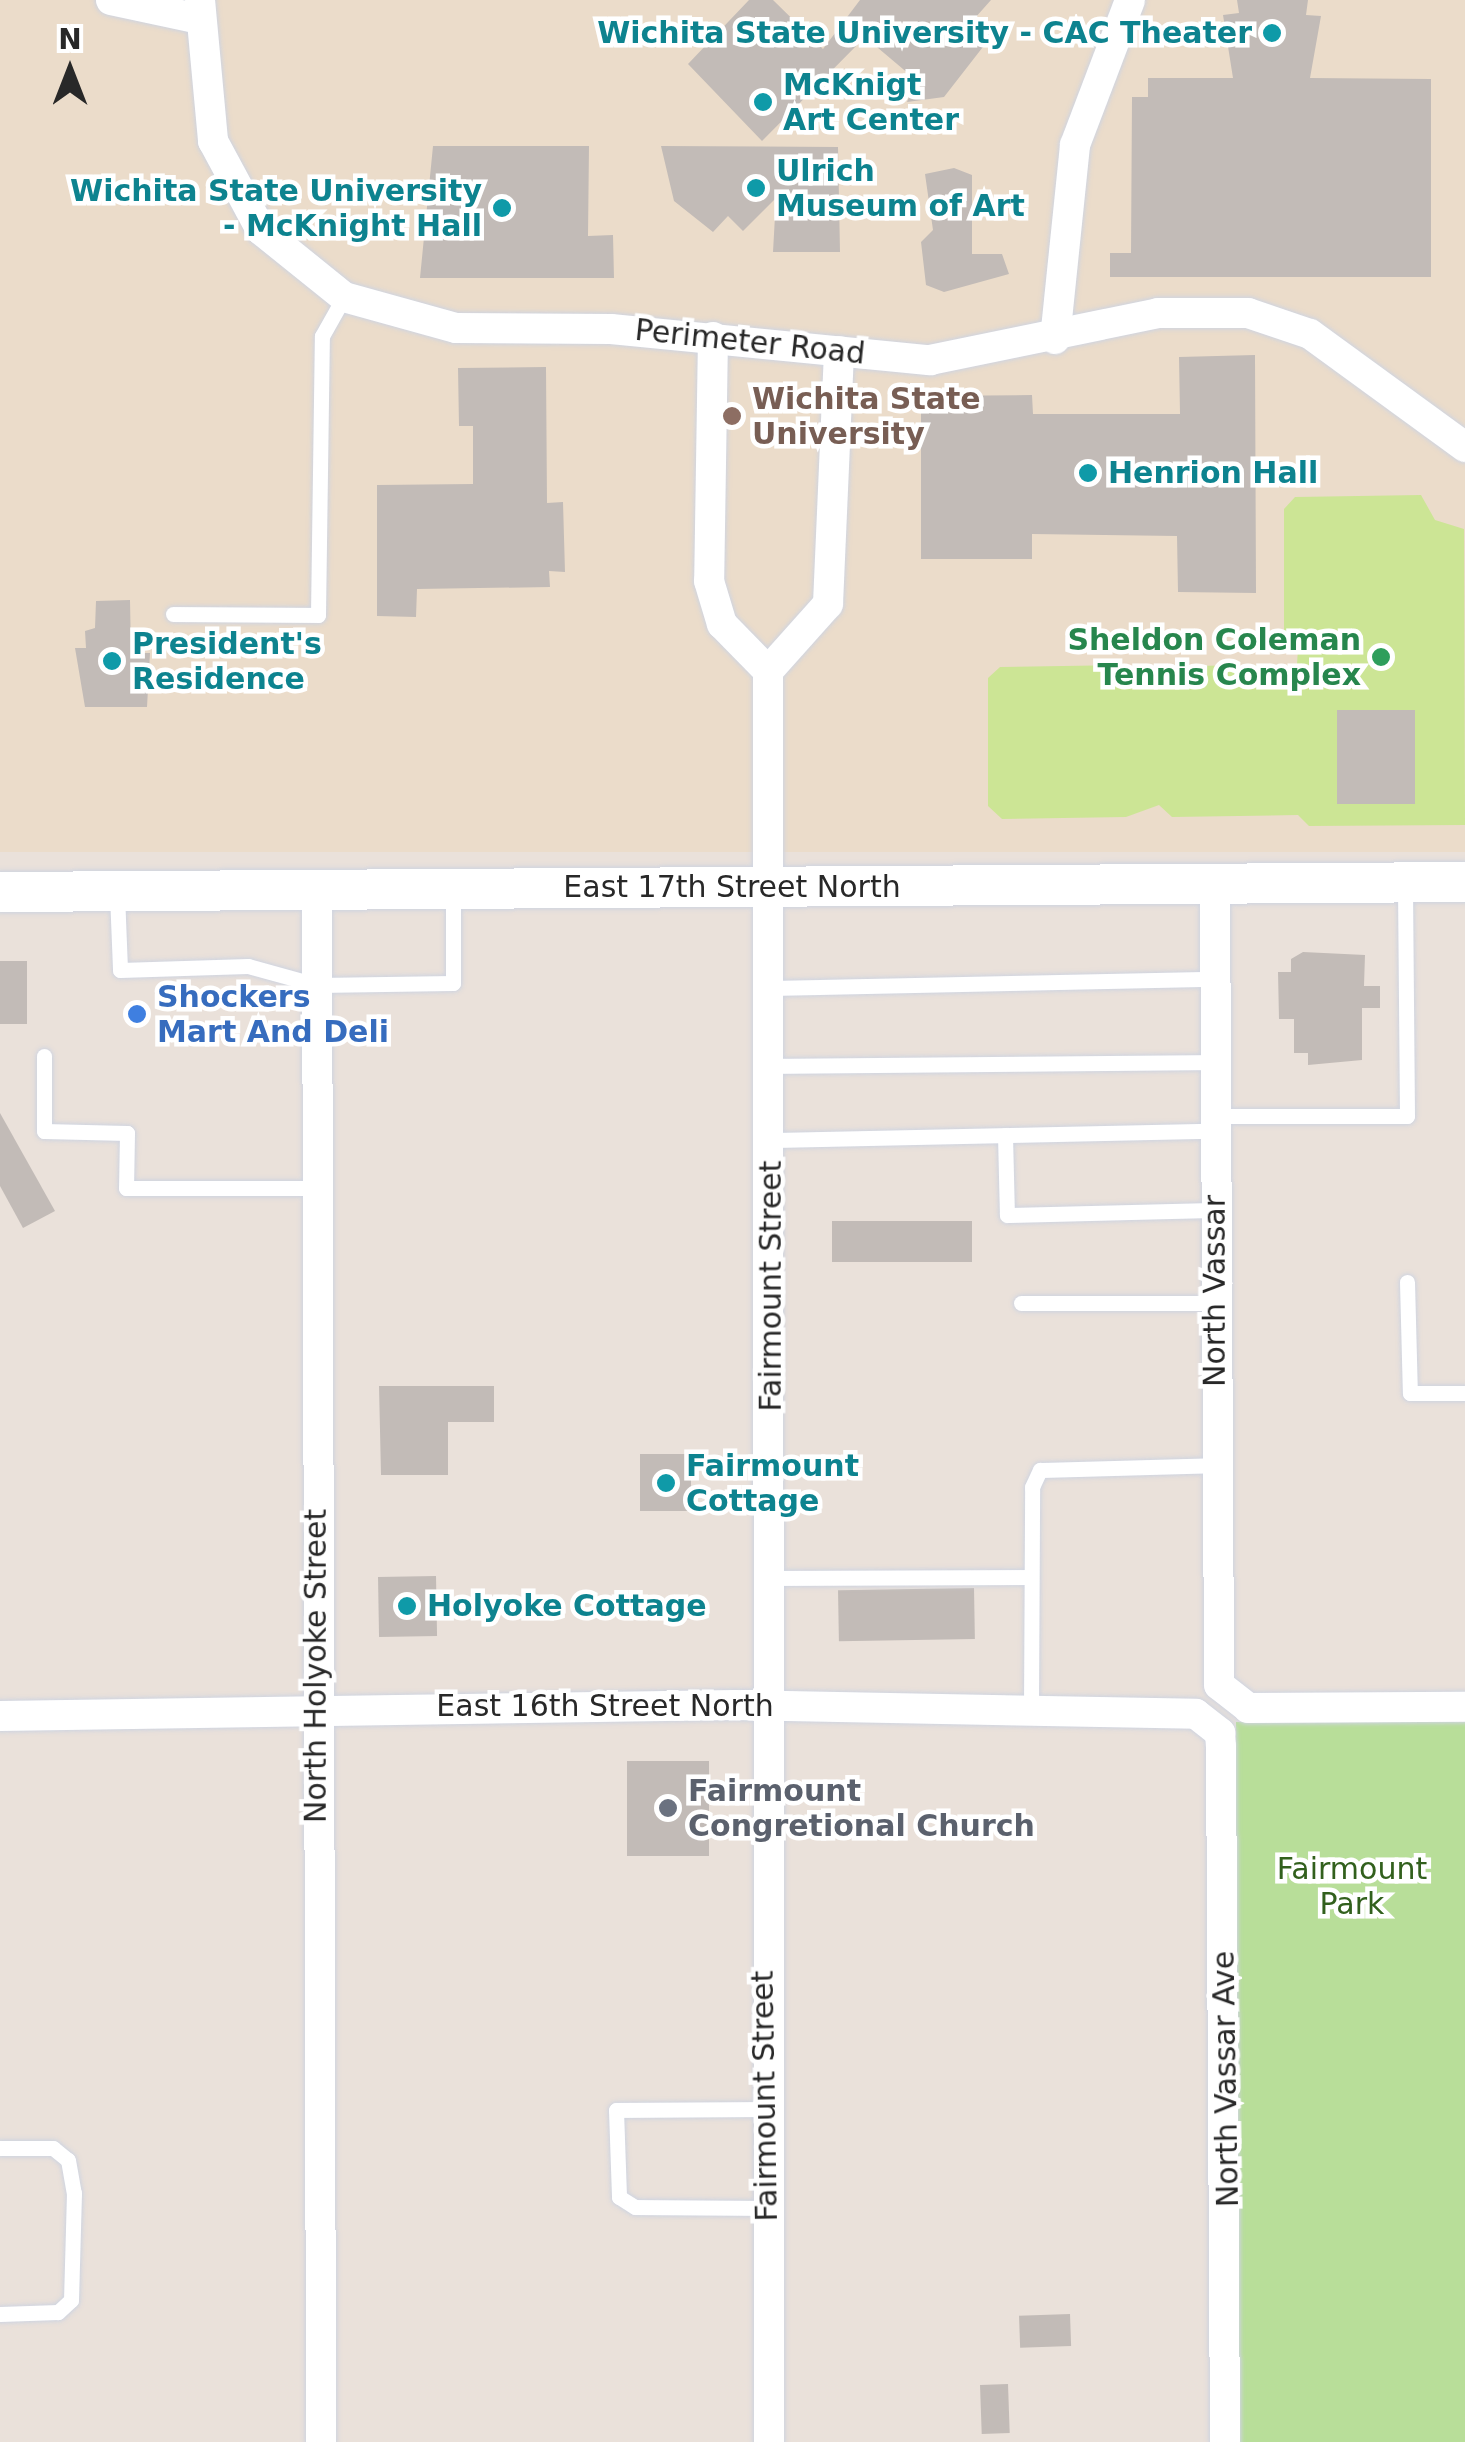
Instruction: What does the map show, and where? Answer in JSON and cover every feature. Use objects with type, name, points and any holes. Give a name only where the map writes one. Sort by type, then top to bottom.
[{"type":"street","points":[[110,0],[200,10]]},
{"type":"street","points":[[1055,339],[1075,145],[1130,0]]},
{"type":"street","name":"Perimeter Road","points":[[200,10],[214,142],[261,230],[344,298],[456,328],[712,337],[930,360],[1055,339],[1158,314],[1248,314],[1310,334],[1465,447]]},
{"type":"street","points":[[712,337],[708,581],[722,624],[768,671],[828,604],[838,350]]},
{"type":"street","name":"Fairmount Street","points":[[768,671],[773,1578],[765,2109],[769,2442]]},
{"type":"street","name":"East 17th Street North","points":[[0,892],[1465,882]]},
{"type":"street","name":"North Vassar","points":[[1215,884],[1217,1709]]},
{"type":"street","name":"North Holyoke Street","points":[[317,890],[315,1706],[321,2442]]},
{"type":"street","name":"East 16th Street North","points":[[0,1716],[315,1706],[769,1705],[1184,1710],[1465,1707]]},
{"type":"street","name":"North Vassar Ave","points":[[1217,1709],[1221,1747],[1225,2442]]},
{"type":"lane","points":[[173,614],[318,615],[322,336],[344,298]]},
{"type":"lane","points":[[770,1140],[1005,1135],[1407,1116],[1405,882]]},
{"type":"lane","points":[[116,891],[120,970],[248,966],[316,985],[453,984],[453,889]]},
{"type":"lane","points":[[769,988],[1215,979]]},
{"type":"lane","points":[[44,1056],[44,1131],[128,1134],[126,1188],[316,1188]]},
{"type":"lane","points":[[769,1066],[1215,1062]]},
{"type":"lane","points":[[1005,1135],[1007,1214],[1214,1210]]},
{"type":"lane","points":[[1407,1282],[1410,1394],[1465,1394]]},
{"type":"lane","points":[[1021,1303],[1214,1302]]},
{"type":"lane","points":[[1030,1708],[1032,1487],[1040,1470],[1214,1466]]},
{"type":"lane","points":[[773,1578],[1030,1577]]},
{"type":"lane","points":[[765,2109],[616,2110],[619,2197],[634,2208],[766,2208]]},
{"type":"lane","points":[[0,2148],[53,2148],[68,2160],[74,2193],[71,2300],[58,2312],[0,2314]]},
{"type":"shaded area","name":"Wichita State University","points":[[0,0],[1465,0],[1465,852],[0,852]]},
{"type":"green space","name":"Sheldon Coleman Tennis Complex","points":[[1421,495],[1435,520],[1464,529],[1465,825],[1309,826],[1298,815],[1172,817],[1159,805],[1126,817],[1002,819],[988,806],[988,678],[1000,667],[1126,665],[1139,680],[1159,679],[1171,666],[1297,665],[1298,648],[1284,637],[1284,509],[1295,497]]},
{"type":"green space","name":"Fairmount Park","points":[[1236,1722],[1465,1722],[1465,2442],[1236,2442]]},
{"type":"building","points":[[749,0],[773,0],[823,49],[860,0],[991,0],[975,18],[993,34],[944,97],[907,102],[916,80],[865,37],[762,141],[688,64]]},
{"type":"building","points":[[1237,0],[1308,0],[1306,15],[1321,16],[1310,78],[1431,79],[1431,277],[1110,277],[1110,253],[1131,253],[1132,97],[1148,97],[1148,78],[1233,78],[1223,15],[1239,13]]},
{"type":"building","name":"Wichita State University - McKnight Hall","points":[[433,146],[589,146],[588,236],[613,235],[614,278],[420,278]]},
{"type":"building","name":"Ulrich Museum of Art","points":[[661,146],[838,147],[840,252],[773,252],[776,198],[743,231],[728,216],[713,232],[674,201]]},
{"type":"building","points":[[954,168],[972,175],[972,254],[1002,254],[1009,274],[944,292],[926,285],[921,242],[933,230],[925,174]]},
{"type":"building","name":"Henrion Hall","points":[[1255,355],[1256,593],[1178,592],[1177,536],[1032,534],[1032,559],[921,559],[921,396],[1032,395],[1033,414],[1180,414],[1179,357]]},
{"type":"building","points":[[546,367],[547,503],[563,502],[565,572],[549,571],[550,587],[417,589],[416,617],[377,616],[377,485],[473,484],[473,426],[459,426],[458,368]]},
{"type":"building","name":"President's Residence","points":[[130,600],[131,653],[150,653],[147,707],[85,707],[75,648],[86,648],[85,631],[95,628],[96,601]]},
{"type":"building","points":[[1337,710],[1415,710],[1415,804],[1337,804]]},
{"type":"building","points":[[1303,952],[1365,955],[1364,986],[1380,986],[1380,1008],[1362,1008],[1362,1060],[1308,1065],[1308,1053],[1294,1053],[1294,1019],[1279,1019],[1278,972],[1291,972],[1291,959]]},
{"type":"building","points":[[0,961],[27,961],[27,1024],[0,1024]]},
{"type":"building","points":[[0,1113],[55,1211],[23,1228],[0,1186]]},
{"type":"building","points":[[832,1221],[972,1221],[972,1262],[832,1262]]},
{"type":"building","points":[[379,1386],[494,1386],[494,1422],[448,1422],[448,1475],[381,1475]]},
{"type":"building","name":"Fairmount Cottage","points":[[640,1454],[691,1454],[691,1511],[640,1511]]},
{"type":"building","name":"Holyoke Cottage","points":[[436,1576],[437,1636],[379,1637],[378,1577]]},
{"type":"building","points":[[974,1588],[975,1639],[839,1641],[838,1590]]},
{"type":"building","name":"Fairmount Congretional Church","points":[[627,1761],[709,1761],[709,1856],[627,1856]]},
{"type":"building","points":[[1070,2314],[1071,2346],[1020,2348],[1019,2316]]},
{"type":"building","points":[[1008,2384],[1010,2433],[982,2434],[980,2385]]},
{"type":"place","name":"Wichita State University - CAC Theater","points":[[1272,33]]},
{"type":"place","name":"McKnigt Art Center","points":[[763,102]]},
{"type":"place","name":"Ulrich Museum of Art","points":[[756,188]]},
{"type":"place","name":"Wichita State University - McKnight Hall","points":[[502,208]]},
{"type":"place","name":"Wichita State University","points":[[732,416]]},
{"type":"place","name":"Henrion Hall","points":[[1088,473]]},
{"type":"place","name":"Sheldon Coleman Tennis Complex","points":[[1381,657]]},
{"type":"place","name":"President's Residence","points":[[112,661]]},
{"type":"place","name":"Shockers Mart And Deli","points":[[137,1014]]},
{"type":"place","name":"Fairmount Cottage","points":[[666,1483]]},
{"type":"place","name":"Holyoke Cottage","points":[[407,1606]]},
{"type":"place","name":"Fairmount Congretional Church","points":[[668,1808]]}]
